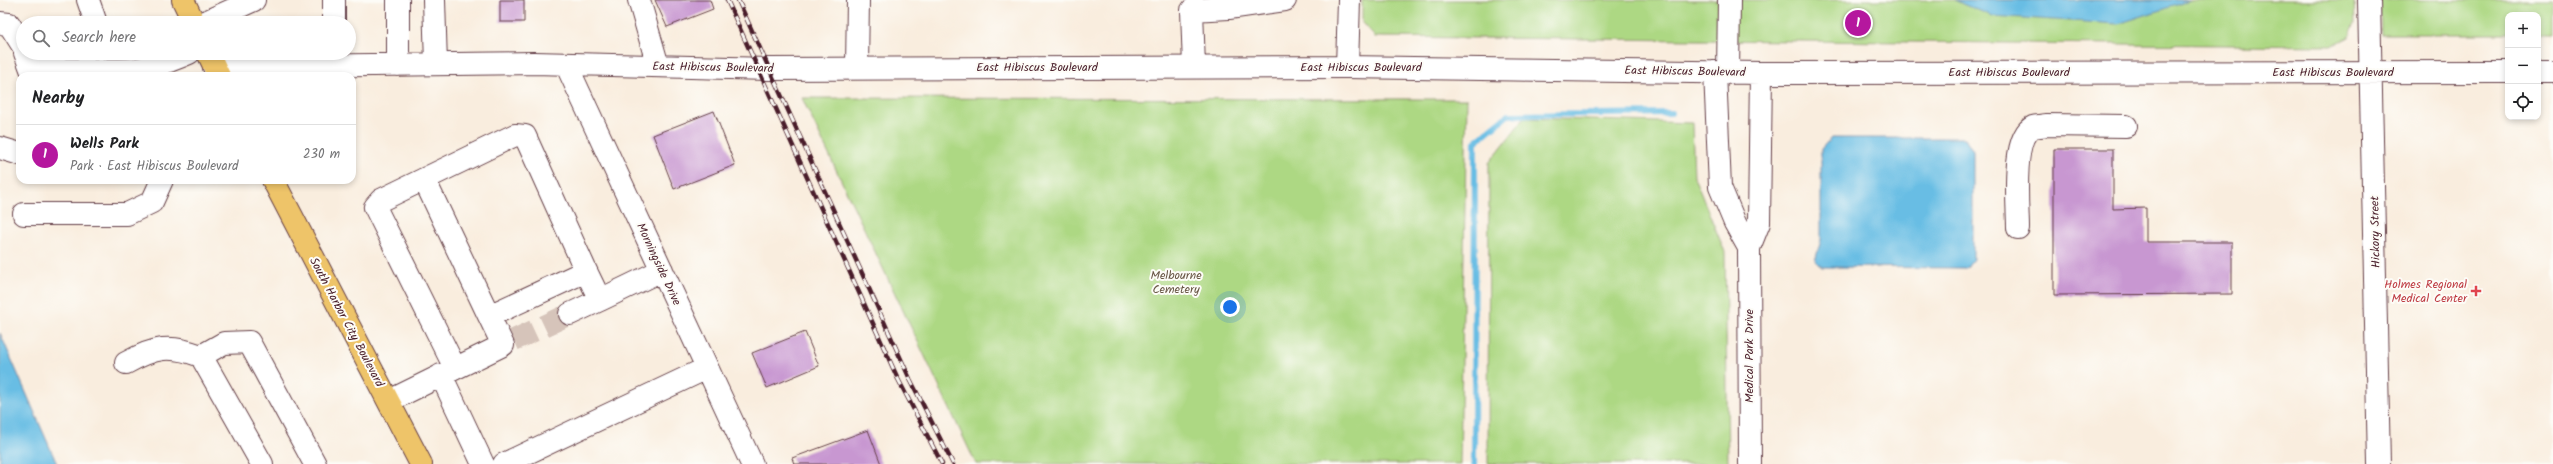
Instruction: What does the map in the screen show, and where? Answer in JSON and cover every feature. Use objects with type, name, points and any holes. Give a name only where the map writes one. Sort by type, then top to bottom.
[{"type":"main road","points":[[183,0],[191,16]]},
{"type":"main road","name":"South Harbor City Boulevard","points":[[275,184],[421,464]]},
{"type":"street","points":[[88,0],[94,16]]},
{"type":"street","points":[[219,16],[254,0]]},
{"type":"street","points":[[334,0],[334,16]]},
{"type":"street","points":[[398,0],[398,65]]},
{"type":"street","points":[[434,0],[436,64]]},
{"type":"street","points":[[639,0],[658,66]]},
{"type":"street","points":[[857,67],[858,0]]},
{"type":"street","points":[[1194,67],[1192,10],[1229,8],[1285,0]]},
{"type":"street","points":[[1347,67],[1349,0]]},
{"type":"street","name":"Medical Park Drive","points":[[1729,0],[1722,72],[1720,187],[1749,248]]},
{"type":"street","name":"Hickory Street","points":[[2370,0],[2373,72],[2379,464]]},
{"type":"street","points":[[0,23],[9,24],[16,35]]},
{"type":"street","points":[[30,66],[115,66],[138,70],[163,65],[174,60]]},
{"type":"street","name":"East Hibiscus Boulevard","points":[[214,65],[314,60]]},
{"type":"street","name":"East Hibiscus Boulevard","points":[[345,60],[398,65],[566,64],[769,69],[857,67],[1347,67],[1722,72],[2505,72]]},
{"type":"street","name":"Morningside Drive","points":[[566,64],[752,464]]},
{"type":"street","name":"Medical Park Drive","points":[[1750,464],[1749,248],[1759,223],[1761,72]]},
{"type":"street","points":[[2541,72],[2553,72]]},
{"type":"street","points":[[2018,228],[2018,154],[2023,138],[2032,127],[2046,125],[2126,126]]},
{"type":"street","points":[[483,464],[448,372],[376,208],[381,200],[515,134],[525,136],[600,300]]},
{"type":"street","points":[[0,148],[16,153]]},
{"type":"street","points":[[389,402],[509,343],[489,316],[424,179]]},
{"type":"street","points":[[24,214],[127,214],[152,202],[160,184]]},
{"type":"street","points":[[570,314],[662,270]]},
{"type":"street","points":[[489,316],[586,271]]},
{"type":"street","points":[[201,356],[224,343],[249,342],[315,464]]},
{"type":"street","points":[[126,363],[150,350],[183,349],[201,356],[262,464]]},
{"type":"street","points":[[504,464],[707,368]]},
{"type":"green space","points":[[1362,0],[2354,0],[2355,23],[2349,37],[2331,46],[1375,37],[1362,23]]},
{"type":"green space","points":[[2380,0],[2553,0],[2553,34],[2541,34],[2541,12],[2505,12],[2505,34],[2381,34]]},
{"type":"green space","name":"Melbourne Cemetery","points":[[802,98],[1467,99],[1460,464],[976,464]]},
{"type":"green space","points":[[1524,118],[1692,123],[1694,177],[1725,252],[1728,464],[1488,464],[1489,163]]},
{"type":"water","points":[[1954,0],[2191,0],[2118,24],[1992,16]]},
{"type":"water","points":[[1831,138],[1965,138],[1973,151],[1973,259],[1966,268],[1823,267],[1815,261],[1821,240],[1821,149]]},
{"type":"water","points":[[0,333],[57,464],[0,464]]},
{"type":"building","points":[[500,0],[524,0],[524,22],[500,22]]},
{"type":"building","points":[[655,0],[710,0],[713,9],[667,27]]},
{"type":"building","points":[[714,111],[735,165],[674,189],[653,135]]},
{"type":"building","points":[[2054,149],[2113,149],[2113,209],[2146,208],[2146,242],[2232,242],[2232,294],[2054,295]]},
{"type":"building","points":[[805,332],[819,366],[767,388],[752,353]]},
{"type":"building","points":[[868,430],[881,464],[794,464],[792,458]]},
{"type":"waterway","points":[[1474,464],[1475,142],[1508,115],[1671,113]]},
{"type":"tunnel","points":[[514,340],[570,314]]},
{"type":"railway","points":[[727,0],[898,379],[942,464]]},
{"type":"railway","points":[[738,0],[910,379],[953,464]]},
{"type":"place","name":"Wells Park","points":[[1858,23]]},
{"type":"place","name":"Holmes Regional Medical Center","points":[[2476,291]]}]
